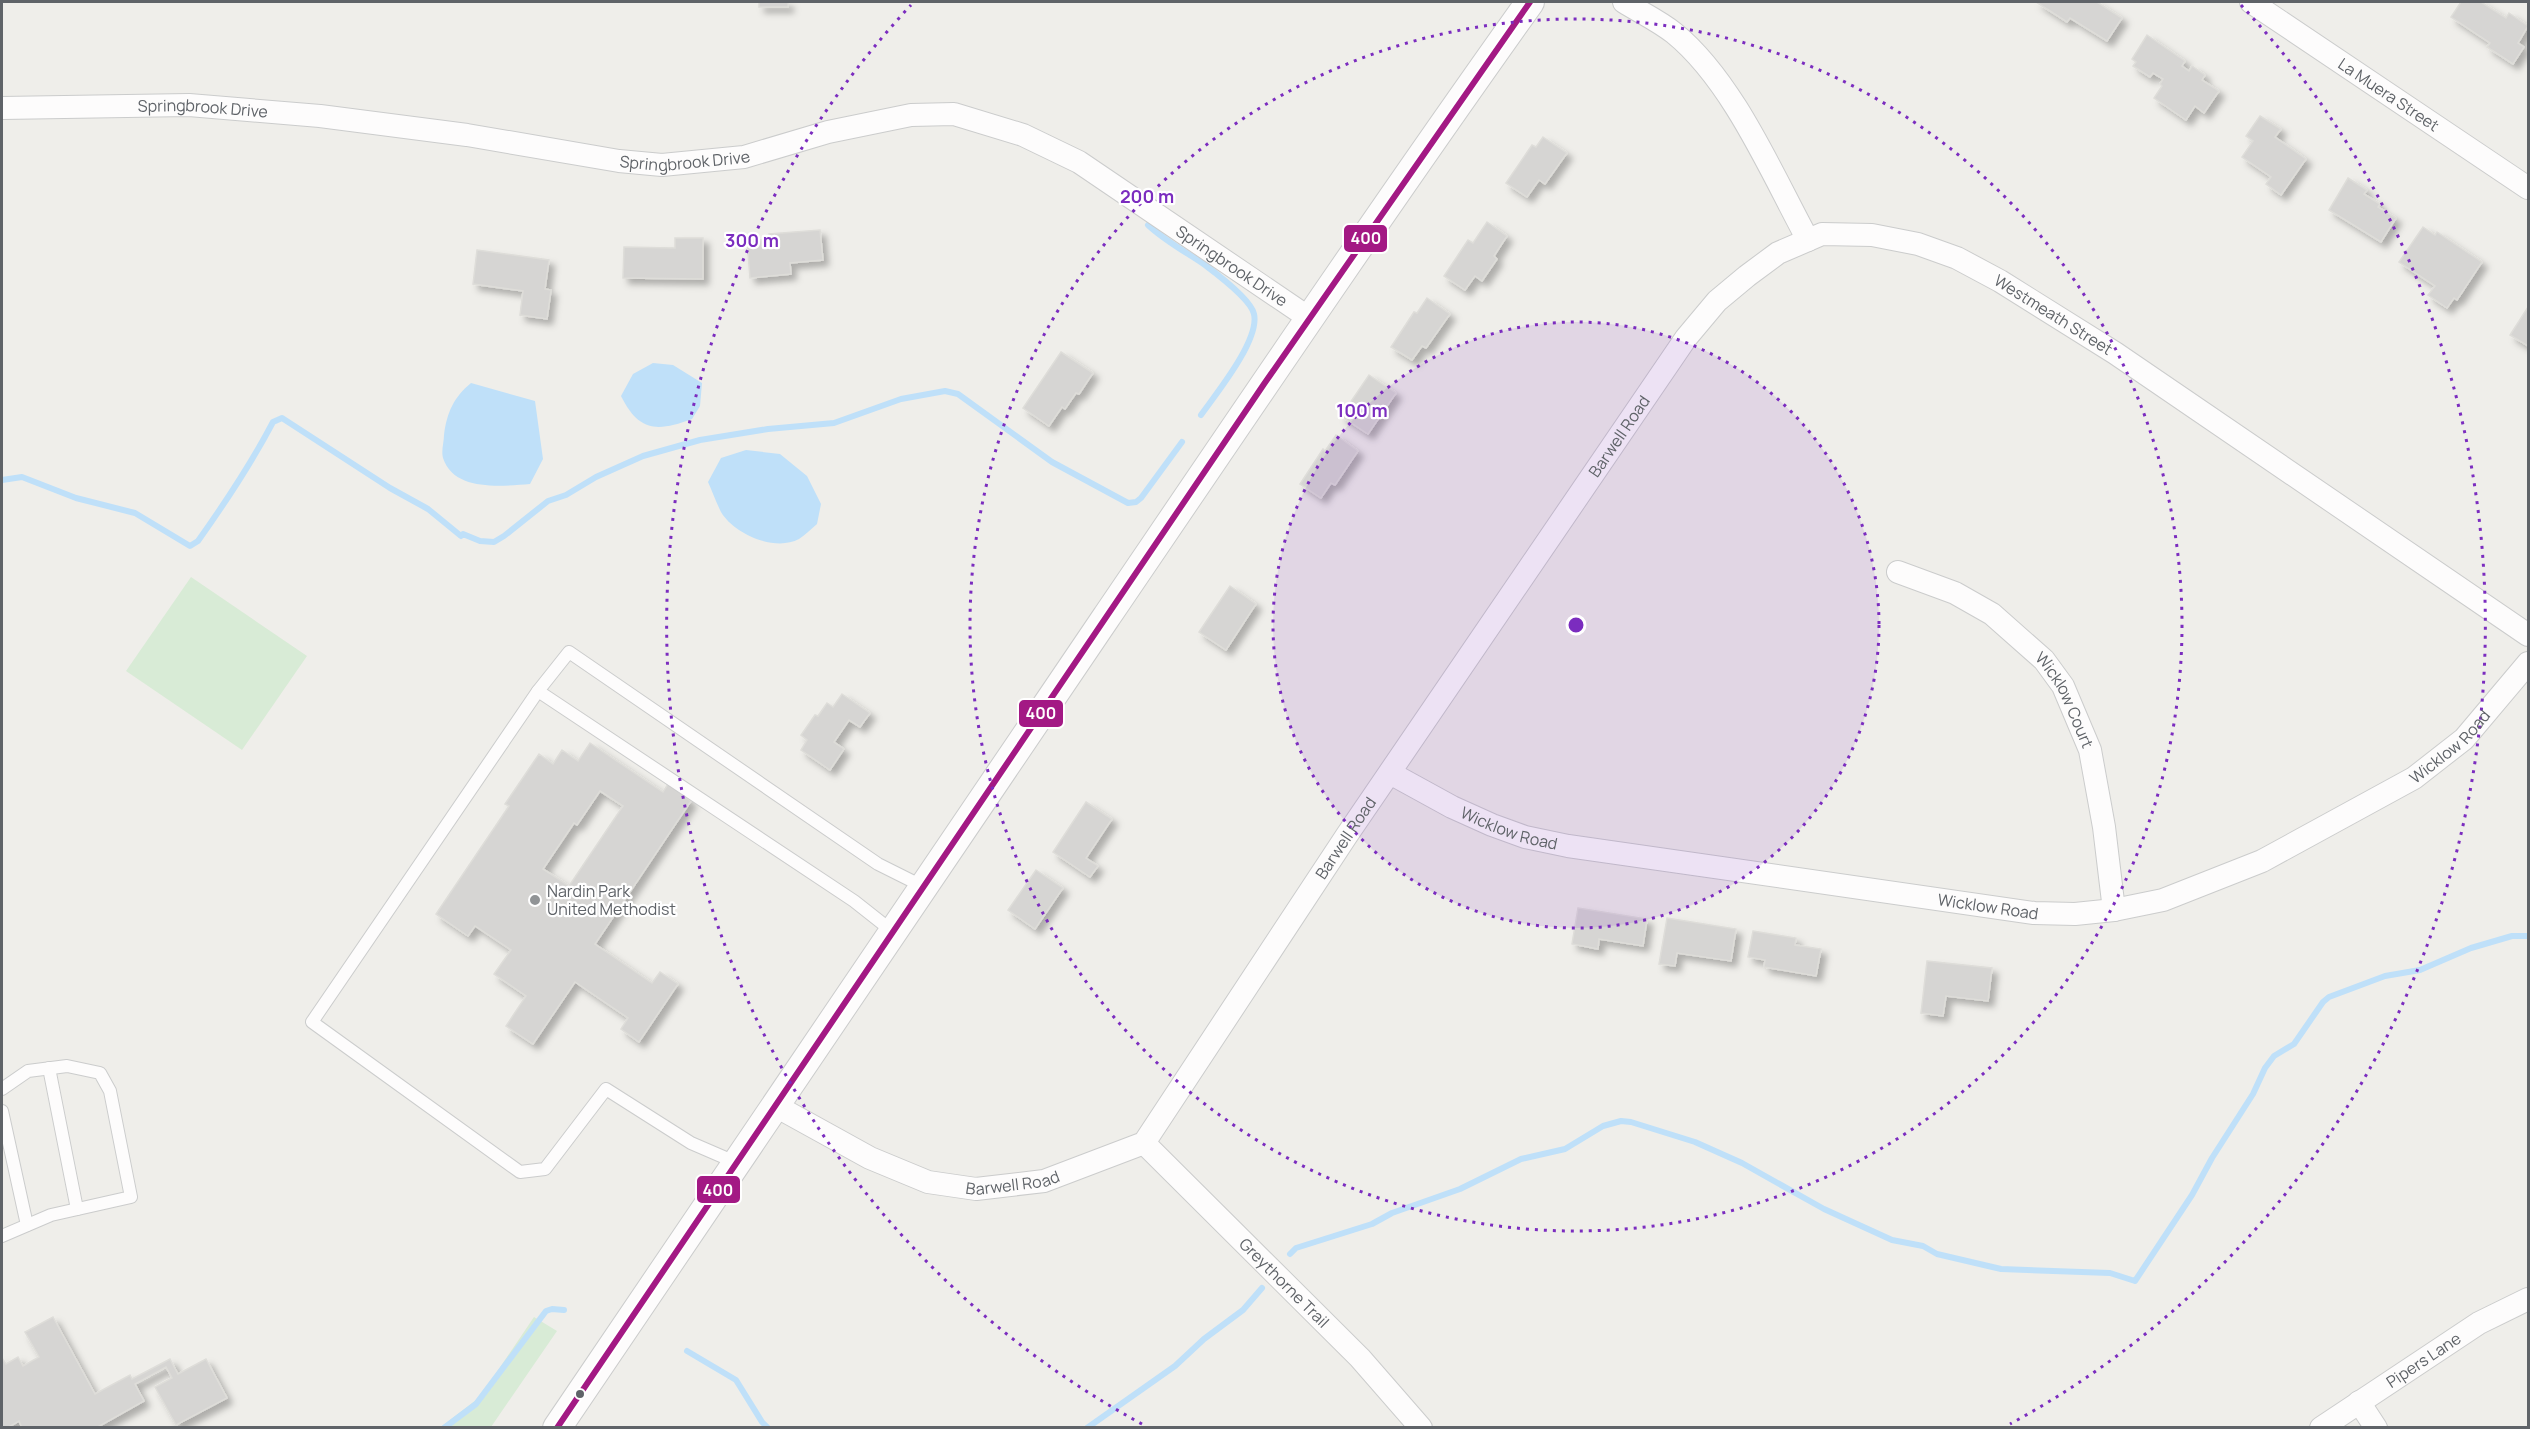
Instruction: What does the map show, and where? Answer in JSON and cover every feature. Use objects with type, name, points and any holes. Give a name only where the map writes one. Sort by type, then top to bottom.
[{"type":"street","points":[[557,1428],[891,931],[1309,318],[1420,156],[1530,2]]},
{"type":"street","points":[[1624,2],[1674,33],[1714,76],[1741,117],[1808,240]]},
{"type":"street","name":"La Muera Street","points":[[2251,2],[2529,188]]},
{"type":"street","name":"Springbrook Drive","points":[[2,108],[189,105],[320,116],[467,135],[619,161],[662,165],[744,157],[828,132],[911,115],[954,114],[1023,135],[1079,162],[1309,318]]},
{"type":"street","name":"Westmeath Street","points":[[1808,240],[1822,234],[1872,235],[1918,244],[1957,258],[2000,281],[2115,353],[2529,635]]},
{"type":"street","name":"Barwell Road","points":[[774,1105],[880,1162],[928,1182],[975,1189],[1044,1181],[1144,1143],[1390,773],[1686,338],[1717,301],[1747,276],[1778,253],[1808,240]]},
{"type":"street","name":"Wicklow Court","points":[[1898,572],[1955,593],[1992,614],[2044,660],[2063,686],[2090,750],[2104,827],[2114,910]]},
{"type":"street","name":"Wicklow Road","points":[[1390,773],[1452,807],[1492,825],[1525,837],[1568,846],[2034,913],[2075,914],[2114,910],[2163,900],[2262,861],[2414,778],[2464,739],[2529,663]]},
{"type":"street","name":"Greythorne Trail","points":[[1144,1143],[1344,1342],[1421,1428]]},
{"type":"street","name":"Pipers Lane","points":[[2320,1428],[2479,1323],[2529,1299]]},
{"type":"street","points":[[2360,1402],[2376,1428]]},
{"type":"lane","points":[[735,1162],[691,1143],[606,1089],[545,1169],[520,1172],[312,1022],[538,691],[569,652],[878,864],[922,886]]},
{"type":"lane","points":[[538,691],[854,901],[891,931]]},
{"type":"lane","points":[[2,1089],[28,1071],[67,1066],[100,1073],[110,1091],[131,1197],[51,1215],[2,1236]]},
{"type":"lane","points":[[49,1068],[77,1209]]},
{"type":"lane","points":[[2,1111],[27,1226]]},
{"type":"green space","points":[[191,577],[307,656],[242,750],[126,671]]},
{"type":"green space","points":[[534,1317],[557,1331],[491,1427],[441,1427],[480,1397]]},
{"type":"water","points":[[653,363],[673,365],[702,383],[700,406],[692,419],[669,426],[650,426],[642,423],[628,408],[621,396],[633,374]]},
{"type":"water","points":[[471,383],[535,401],[543,459],[530,484],[480,485],[457,477],[449,469],[442,452],[447,419],[460,394]]},
{"type":"water","points":[[746,450],[780,454],[807,476],[821,504],[817,524],[799,539],[779,543],[756,539],[735,527],[721,512],[708,482],[721,458]]},
{"type":"building","points":[[759,2],[788,2],[788,7],[759,7]]},
{"type":"building","points":[[2036,2],[2097,2],[2122,18],[2107,41],[2070,18],[2067,22]]},
{"type":"building","points":[[2461,2],[2481,2],[2506,18],[2509,13],[2528,26],[2518,43],[2524,47],[2513,64],[2487,47],[2490,43],[2451,17]]},
{"type":"building","points":[[2147,35],[2185,61],[2182,66],[2189,71],[2192,66],[2205,75],[2202,80],[2219,91],[2204,113],[2195,106],[2186,120],[2154,98],[2162,86],[2160,84],[2163,79],[2153,73],[2150,77],[2133,66],[2136,62],[2132,59]]},
{"type":"building","points":[[2260,116],[2281,129],[2275,137],[2306,159],[2281,195],[2266,184],[2271,177],[2242,157],[2253,141],[2246,136]]},
{"type":"building","points":[[1543,137],[1567,153],[1545,184],[1539,180],[1527,197],[1506,183],[1532,145],[1536,147]]},
{"type":"building","points":[[2348,178],[2367,190],[2364,194],[2380,204],[2378,207],[2396,218],[2381,242],[2329,210]]},
{"type":"building","points":[[1487,222],[1507,236],[1494,256],[1497,259],[1482,281],[1475,276],[1465,290],[1444,276],[1468,240],[1473,243]]},
{"type":"building","points":[[2423,227],[2435,235],[2437,232],[2482,262],[2457,300],[2454,298],[2447,308],[2428,295],[2435,286],[2399,262]]},
{"type":"building","points":[[820,230],[823,260],[790,263],[791,274],[750,278],[747,241],[769,239],[769,234]]},
{"type":"building","points":[[675,238],[703,238],[703,279],[623,278],[624,247],[675,248]]},
{"type":"building","points":[[477,250],[549,260],[545,289],[551,290],[547,319],[520,315],[523,291],[473,284]]},
{"type":"building","points":[[1427,298],[1450,314],[1426,348],[1422,346],[1412,360],[1391,347],[1414,312],[1417,313]]},
{"type":"building","points":[[2528,307],[2528,346],[2510,335]]},
{"type":"building","points":[[1061,352],[1093,373],[1079,394],[1076,393],[1065,409],[1062,407],[1049,426],[1023,408]]},
{"type":"building","points":[[1369,375],[1396,393],[1368,434],[1341,416]]},
{"type":"building","points":[[1336,435],[1358,451],[1335,485],[1331,483],[1321,498],[1300,484],[1323,449],[1325,451]]},
{"type":"building","points":[[1230,586],[1256,604],[1226,650],[1199,632]]},
{"type":"building","points":[[842,694],[870,713],[860,727],[849,720],[834,742],[844,749],[830,770],[801,750],[807,740],[801,735],[827,703],[833,707]]},
{"type":"building","name":"Nardin Park United Methodist","points":[[590,743],[663,792],[668,784],[691,801],[595,944],[652,983],[660,972],[678,984],[639,1042],[621,1029],[628,1018],[575,982],[533,1044],[506,1026],[526,996],[494,974],[511,950],[475,926],[468,936],[436,914],[509,806],[505,804],[539,754],[553,764],[562,750],[578,761]],"holes":[[[600,791],[623,806],[569,886],[543,869],[574,823],[577,825]]]},
{"type":"building","points":[[1086,802],[1112,819],[1086,858],[1098,866],[1090,877],[1053,852]]},
{"type":"building","points":[[1036,870],[1063,888],[1035,929],[1008,910]]},
{"type":"building","points":[[1578,908],[1647,919],[1643,946],[1599,939],[1598,949],[1572,944]]},
{"type":"building","points":[[1667,918],[1736,929],[1731,961],[1677,953],[1675,966],[1659,964]]},
{"type":"building","points":[[1753,931],[1796,938],[1795,945],[1821,949],[1816,976],[1764,967],[1765,960],[1748,957]]},
{"type":"building","points":[[1927,961],[1992,968],[1988,1001],[1946,996],[1943,1016],[1921,1013]]},
{"type":"building","points":[[53,1317],[95,1394],[130,1375],[132,1379],[170,1359],[178,1374],[206,1359],[227,1398],[176,1425],[155,1387],[172,1378],[166,1367],[135,1384],[144,1401],[96,1428],[22,1428],[19,1421],[7,1428],[2,1428],[2,1358],[6,1364],[18,1357],[23,1366],[39,1357],[25,1332]]},
{"type":"waterway","points":[[1148,225],[1225,281],[1247,302],[1254,314],[1254,325],[1244,352],[1201,415]]},
{"type":"waterway","points":[[2,480],[22,477],[76,498],[135,513],[190,546],[198,541],[228,498],[273,422],[282,418],[390,488],[428,509],[461,536],[463,534],[480,541],[494,542],[548,501],[566,495],[596,477],[643,456],[700,440],[768,429],[834,423],[901,399],[945,391],[958,394],[1052,462],[1128,503],[1136,502],[1141,498],[1182,442]]},
{"type":"waterway","points":[[1290,1254],[1296,1248],[1372,1224],[1392,1213],[1460,1189],[1521,1159],[1565,1149],[1603,1126],[1621,1121],[1695,1142],[1742,1163],[1824,1209],[1892,1240],[1923,1246],[1937,1254],[2001,1269],[2110,1273],[2135,1281],[2192,1195],[2212,1158],[2253,1094],[2265,1068],[2274,1056],[2294,1044],[2323,1002],[2329,997],[2385,976],[2420,970],[2471,948],[2512,936],[2528,936]]},
{"type":"waterway","points":[[1087,1428],[1175,1366],[1204,1339],[1243,1310],[1262,1288]]},
{"type":"waterway","points":[[444,1428],[476,1404],[546,1311],[564,1310]]},
{"type":"waterway","points":[[687,1351],[736,1380],[768,1428]]},
{"type":"transit line","name":"400","points":[[557,1428],[1264,384],[1530,2]]},
{"type":"place","name":"Nardin Park United Methodist","points":[[535,900]]}]
